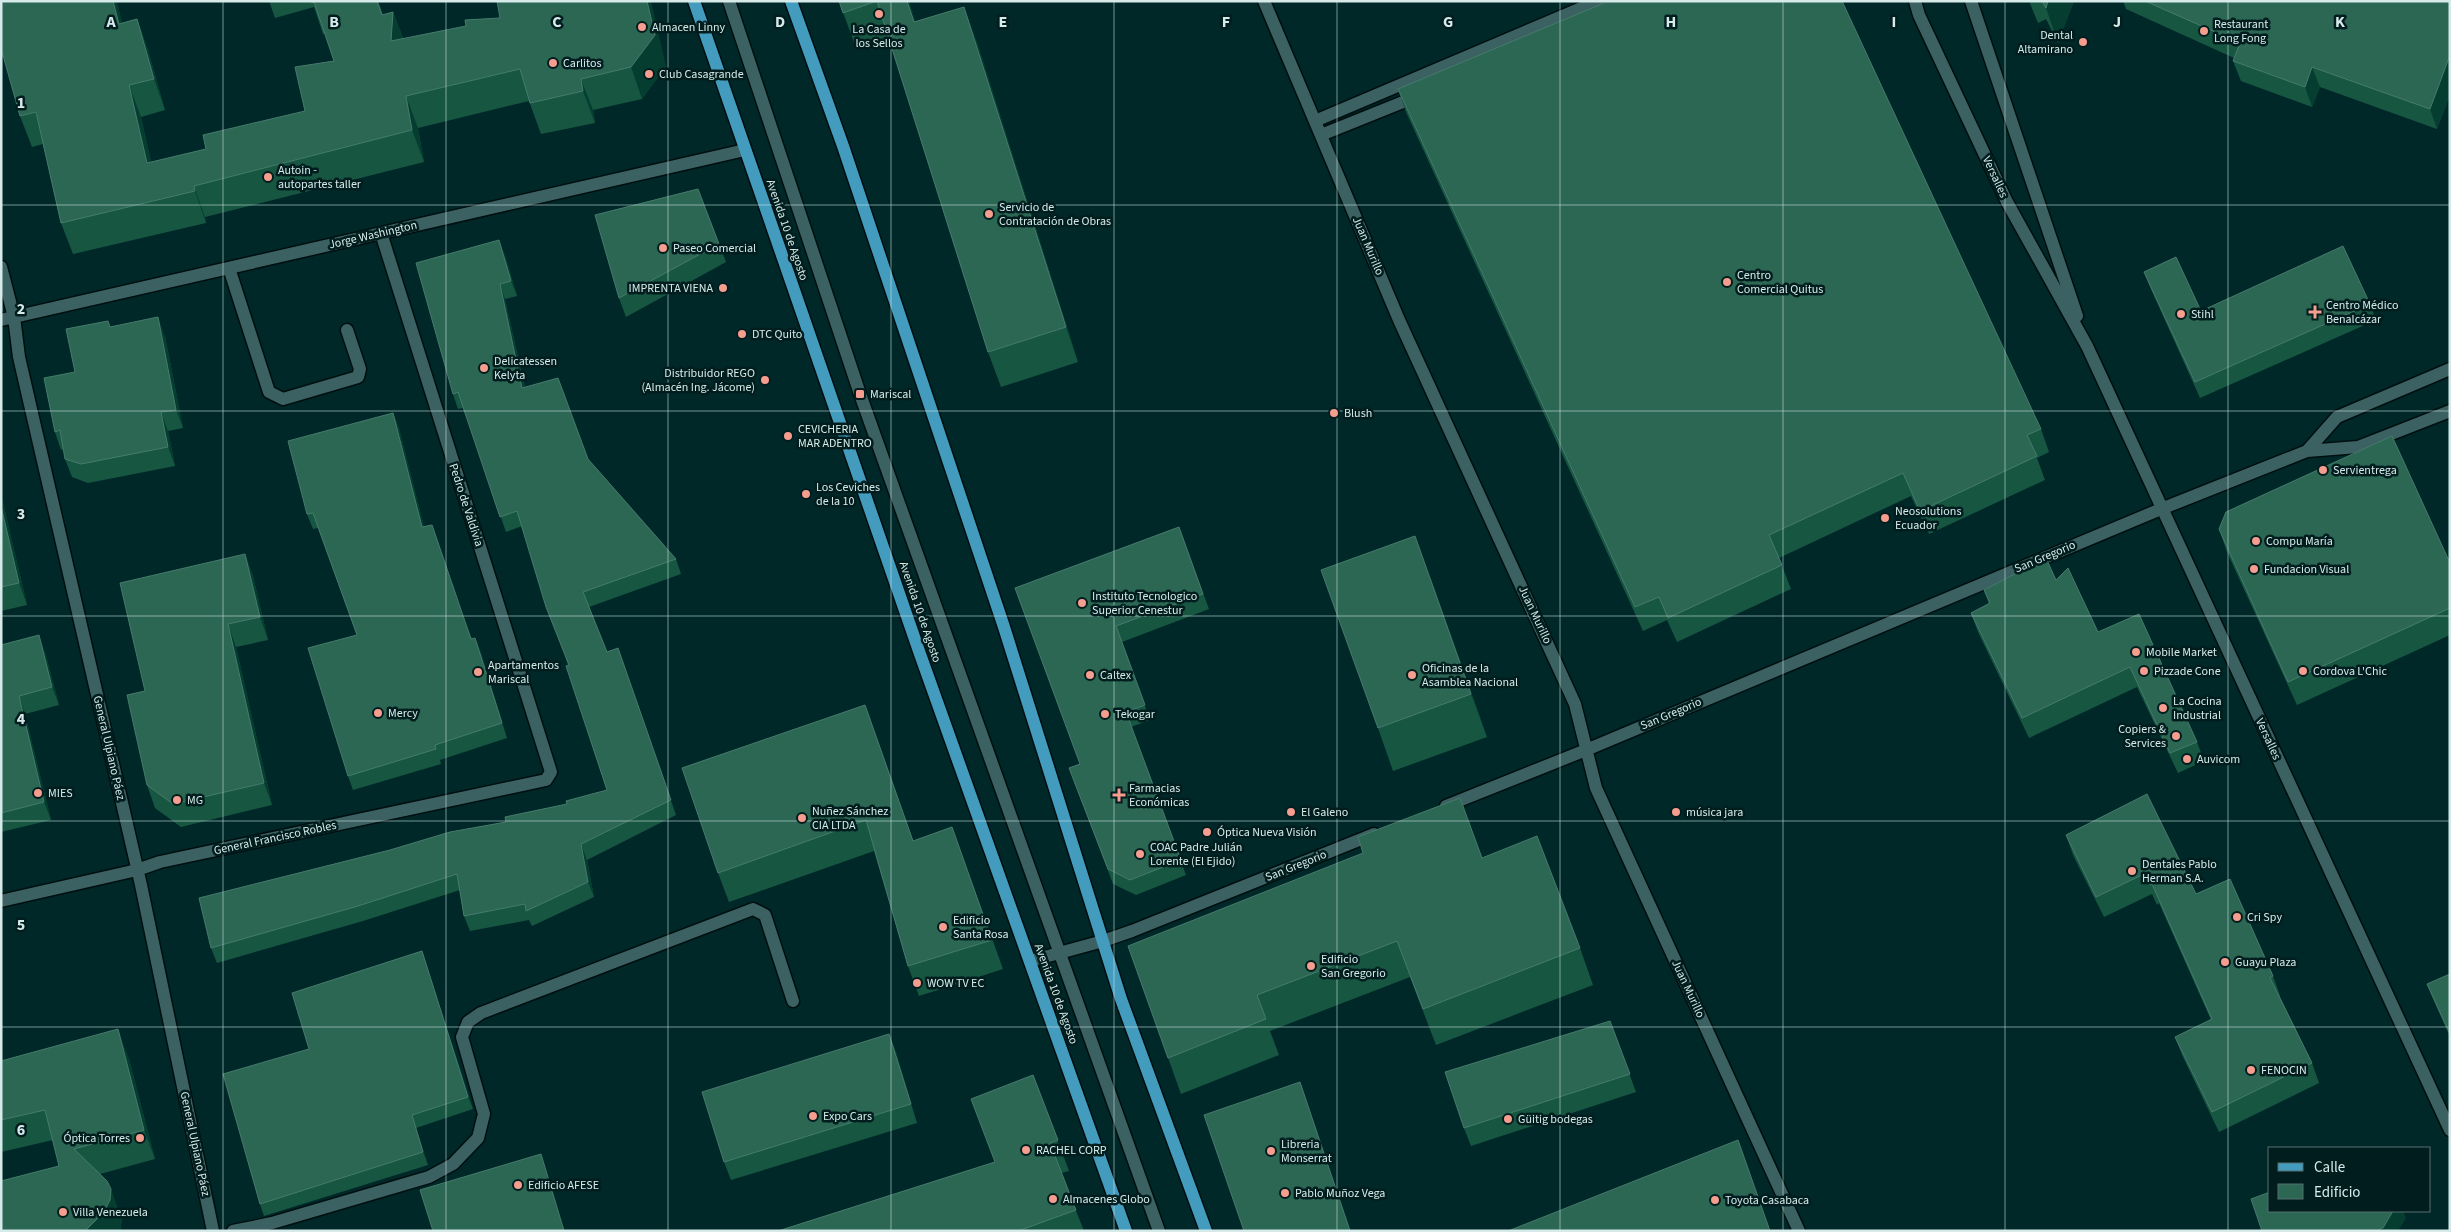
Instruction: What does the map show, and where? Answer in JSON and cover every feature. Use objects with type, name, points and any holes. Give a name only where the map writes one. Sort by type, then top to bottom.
[{"type":"main road","name":"Avenida 10 de Agosto","points":[[694,1],[920,654],[1126,1231]]},
{"type":"main road","points":[[791,1],[837,130],[1004,627],[1122,999],[1206,1231]]},
{"type":"street","points":[[729,1],[860,394],[1159,1231]]},
{"type":"street","name":"Juan Murillo","points":[[1264,1],[1399,320],[1576,704],[1596,788],[1800,1231]]},
{"type":"street","points":[[1315,121],[1598,1]]},
{"type":"street","name":"Versalles","points":[[1915,1],[1919,15],[2007,202],[2088,346],[2161,509],[2450,1130]]},
{"type":"street","name":"Versalles","points":[[1971,1],[2088,346]]},
{"type":"street","points":[[1321,135],[1431,91]]},
{"type":"street","name":"Jorge Washington","points":[[8,318],[746,150]]},
{"type":"street","name":"Pedro de Valdivia","points":[[381,233],[551,772],[550,777]]},
{"type":"street","name":"General Ulpiano Páez","points":[[1,267],[8,318],[19,357],[137,870],[213,1231]]},
{"type":"street","points":[[229,268],[269,392],[283,400],[358,377],[360,369],[347,330]]},
{"type":"street","name":"San Gregorio","points":[[2307,451],[2337,417],[2450,370]]},
{"type":"street","name":"San Gregorio","points":[[1437,809],[1586,750],[2161,509],[2307,451],[2358,446],[2450,411]]},
{"type":"street","name":"General Francisco Robles","points":[[1,901],[137,870],[160,862],[546,780],[550,777]]},
{"type":"street","name":"San Gregorio","points":[[1030,961],[1103,941],[1382,831]]},
{"type":"street","points":[[233,1231],[272,1223],[429,1178],[453,1164],[478,1138],[484,1114],[462,1037],[468,1022],[480,1014],[753,909],[765,915],[793,1001]]},
{"type":"building","points":[[1,1],[113,1],[119,24],[137,19],[154,79],[129,85],[147,163],[206,149],[203,135],[305,111],[295,67],[334,61],[314,2],[312,3],[312,1],[377,1],[382,15],[393,12],[391,41],[466,26],[465,20],[500,18],[497,1],[647,1],[655,35],[631,67],[581,79],[583,91],[530,103],[520,69],[406,96],[412,130],[194,186],[195,191],[61,223],[36,112],[20,116],[1,48]]},
{"type":"building","points":[[839,1],[877,1],[843,13]]},
{"type":"building","name":"Servicio de Contratación de Obras","points":[[877,1],[907,1],[914,22],[964,7],[1066,327],[988,352]]},
{"type":"building","name":"Centro Comercial Quitus","points":[[1609,1],[1842,1],[2041,429],[2027,435],[2037,456],[1920,511],[1903,473],[1769,535],[1782,565],[1668,618],[1659,597],[1635,607],[1398,89]]},
{"type":"building","points":[[2042,1],[2048,1],[2046,8]]},
{"type":"building","points":[[2145,1],[2450,1],[2450,55],[2430,109],[2312,67],[2305,87],[2233,61],[2240,43]]},
{"type":"building","name":"Paseo Comercial","points":[[698,189],[719,244],[619,298],[595,215]]},
{"type":"building","points":[[499,240],[511,281],[500,284],[522,388],[558,378],[588,459],[676,559],[583,592],[607,652],[618,648],[671,800],[581,844],[588,882],[526,911],[525,904],[464,916],[457,874],[358,906],[211,948],[199,898],[390,850],[450,832],[506,822],[505,817],[567,804],[566,801],[607,790],[566,666],[569,665],[546,607],[517,511],[500,517],[458,392],[453,394],[416,263]]},
{"type":"building","points":[[2343,246],[2370,304],[2195,382],[2144,272],[2176,257],[2201,311]]},
{"type":"building","points":[[158,317],[176,410],[161,412],[168,447],[81,464],[65,459],[60,430],[55,432],[44,378],[75,372],[66,329],[108,321],[110,327]]},
{"type":"building","points":[[393,413],[422,527],[432,525],[471,639],[475,638],[502,723],[435,745],[436,749],[348,776],[308,648],[357,635],[313,513],[307,514],[288,441]]},
{"type":"building","points":[[2392,436],[2450,563],[2450,608],[2288,682],[2219,529],[2226,512]]},
{"type":"building","points":[[1,506],[19,583],[1,587]]},
{"type":"building","points":[[1179,527],[1203,594],[1116,626],[1145,705],[1126,712],[1181,860],[1130,880],[1108,869],[1069,768],[1080,764],[1015,588]]},
{"type":"building","name":"Oficinas de la Asamblea Nacional","points":[[1415,536],[1471,694],[1378,728],[1321,570]]},
{"type":"building","points":[[245,554],[260,617],[228,624],[264,783],[173,804],[147,785],[127,695],[145,691],[120,583]]},
{"type":"building","points":[[2046,558],[2056,580],[2068,568],[2098,632],[2139,614],[2197,742],[2170,753],[2130,667],[2022,718],[1971,613],[1990,603],[1984,590]]},
{"type":"building","points":[[39,635],[52,687],[19,696],[44,802],[1,813],[1,645]]},
{"type":"building","points":[[865,705],[913,841],[952,827],[992,940],[908,966],[866,820],[718,873],[682,768]]},
{"type":"building","points":[[2147,794],[2196,894],[2230,879],[2273,976],[2270,978],[2312,1063],[2212,1112],[2175,1037],[2212,1019],[2152,884],[2150,885],[2144,874],[2096,897],[2066,835]]},
{"type":"building","points":[[1460,798],[1482,858],[1537,836],[1580,948],[1423,1009],[1397,941],[1257,995],[1266,1019],[1168,1058],[1128,946],[1363,853],[1358,837]]},
{"type":"building","points":[[422,951],[468,1097],[412,1115],[423,1152],[260,1204],[223,1074],[309,1049],[292,993]]},
{"type":"building","points":[[2450,974],[2450,1034],[2427,984]]},
{"type":"building","name":"Güitig bodegas","points":[[1610,1021],[1630,1074],[1464,1128],[1445,1072]]},
{"type":"building","points":[[118,1029],[144,1130],[74,1149],[107,1181],[111,1189],[110,1200],[104,1212],[85,1231],[1,1231],[1,1181],[59,1166],[45,1110],[1,1120],[1,1061]]},
{"type":"building","name":"Expo Cars","points":[[889,1034],[911,1104],[724,1162],[702,1092]]},
{"type":"building","points":[[1033,1075],[1058,1140],[1050,1143],[1076,1210],[1018,1231],[778,1231],[995,1162],[971,1099]]},
{"type":"building","points":[[1300,1082],[1350,1231],[1244,1231],[1204,1115]]},
{"type":"building","points":[[1738,1140],[1770,1231],[1508,1231]]},
{"type":"building","name":"Edificio AFESE","points":[[541,1154],[564,1231],[433,1231],[420,1190]]},
{"type":"building","points":[[2268,1193],[2268,1212],[2392,1212],[2383,1228],[2376,1231],[2262,1231],[2251,1199]]},
{"type":"place","name":"La Casa de los Sellos","points":[[879,14]]},
{"type":"place","name":"Almacen Linny","points":[[642,27]]},
{"type":"place","name":"Restaurant Long Fong","points":[[2204,31]]},
{"type":"place","name":"Dental Altamirano","points":[[2083,42]]},
{"type":"place","name":"Carlitos","points":[[553,63]]},
{"type":"place","name":"Club Casagrande","points":[[649,74]]},
{"type":"place","name":"Autoin - autopartes taller","points":[[268,177]]},
{"type":"place","name":"Servicio de Contratación de Obras","points":[[989,214]]},
{"type":"place","name":"Paseo Comercial","points":[[663,248]]},
{"type":"place","name":"Centro Comercial Quitus","points":[[1727,282]]},
{"type":"place","name":"IMPRENTA VIENA","points":[[723,288]]},
{"type":"place","name":"Centro Médico Benalcázar","points":[[2315,312]]},
{"type":"place","name":"Stihl","points":[[2181,314]]},
{"type":"place","name":"DTC Quito","points":[[742,334]]},
{"type":"place","name":"Delicatessen Kelyta","points":[[484,368]]},
{"type":"place","name":"Distribuidor REGO (Almacén Ing. Jácome)","points":[[765,380]]},
{"type":"place","name":"Mariscal","points":[[860,394]]},
{"type":"place","name":"Blush","points":[[1334,413]]},
{"type":"place","name":"CEVICHERIA MAR ADENTRO","points":[[788,436]]},
{"type":"place","name":"Servientrega","points":[[2323,470]]},
{"type":"place","name":"Los Ceviches de la 10","points":[[806,494]]},
{"type":"place","name":"Neosolutions Ecuador","points":[[1885,518]]},
{"type":"place","name":"Compu María","points":[[2256,541]]},
{"type":"place","name":"Fundacion Visual","points":[[2254,569]]},
{"type":"place","name":"Instituto Tecnologico Superior Cenestur","points":[[1082,603]]},
{"type":"place","name":"Mobile Market","points":[[2136,652]]},
{"type":"place","name":"Pizzade Cone","points":[[2144,671]]},
{"type":"place","name":"Cordova L'Chic","points":[[2303,671]]},
{"type":"place","name":"Apartamentos Mariscal","points":[[478,672]]},
{"type":"place","name":"Caltex","points":[[1090,675]]},
{"type":"place","name":"Oficinas de la Asamblea Nacional","points":[[1412,675]]},
{"type":"place","name":"La Cocina Industrial","points":[[2163,708]]},
{"type":"place","name":"Mercy","points":[[378,713]]},
{"type":"place","name":"Tekogar","points":[[1105,714]]},
{"type":"place","name":"Copiers & Services","points":[[2176,736]]},
{"type":"place","name":"Auvicom","points":[[2187,759]]},
{"type":"place","name":"MIES","points":[[38,793]]},
{"type":"place","name":"Farmacias Económicas","points":[[1119,795]]},
{"type":"place","name":"MG","points":[[177,800]]},
{"type":"place","name":"El Galeno","points":[[1291,812]]},
{"type":"place","name":"música jara","points":[[1676,812]]},
{"type":"place","name":"Nuñez Sánchez CIA LTDA","points":[[802,818]]},
{"type":"place","name":"Óptica Nueva Visión","points":[[1207,832]]},
{"type":"place","name":"COAC Padre Julián Lorente (El Ejido)","points":[[1140,854]]},
{"type":"place","name":"Dentales Pablo Herman S.A.","points":[[2132,871]]},
{"type":"place","name":"Cri Spy","points":[[2237,917]]},
{"type":"place","name":"Edificio Santa Rosa","points":[[943,927]]},
{"type":"place","name":"Guayu Plaza","points":[[2225,962]]},
{"type":"place","name":"Edificio San Gregorio","points":[[1311,966]]},
{"type":"place","name":"WOW TV EC","points":[[917,983]]},
{"type":"place","name":"FENOCIN","points":[[2251,1070]]},
{"type":"place","name":"Expo Cars","points":[[813,1116]]},
{"type":"place","name":"Güitig bodegas","points":[[1508,1119]]},
{"type":"place","name":"Óptica Torres","points":[[140,1138]]},
{"type":"place","name":"RACHEL CORP","points":[[1026,1150]]},
{"type":"place","name":"Libreria Monserrat","points":[[1271,1151]]},
{"type":"place","name":"Edificio AFESE","points":[[518,1185]]},
{"type":"place","name":"Pablo Muñoz Vega","points":[[1285,1193]]},
{"type":"place","name":"Almacenes Globo","points":[[1053,1199]]},
{"type":"place","name":"Toyota Casabaca","points":[[1715,1200]]},
{"type":"place","name":"Villa Venezuela","points":[[63,1212]]}]
